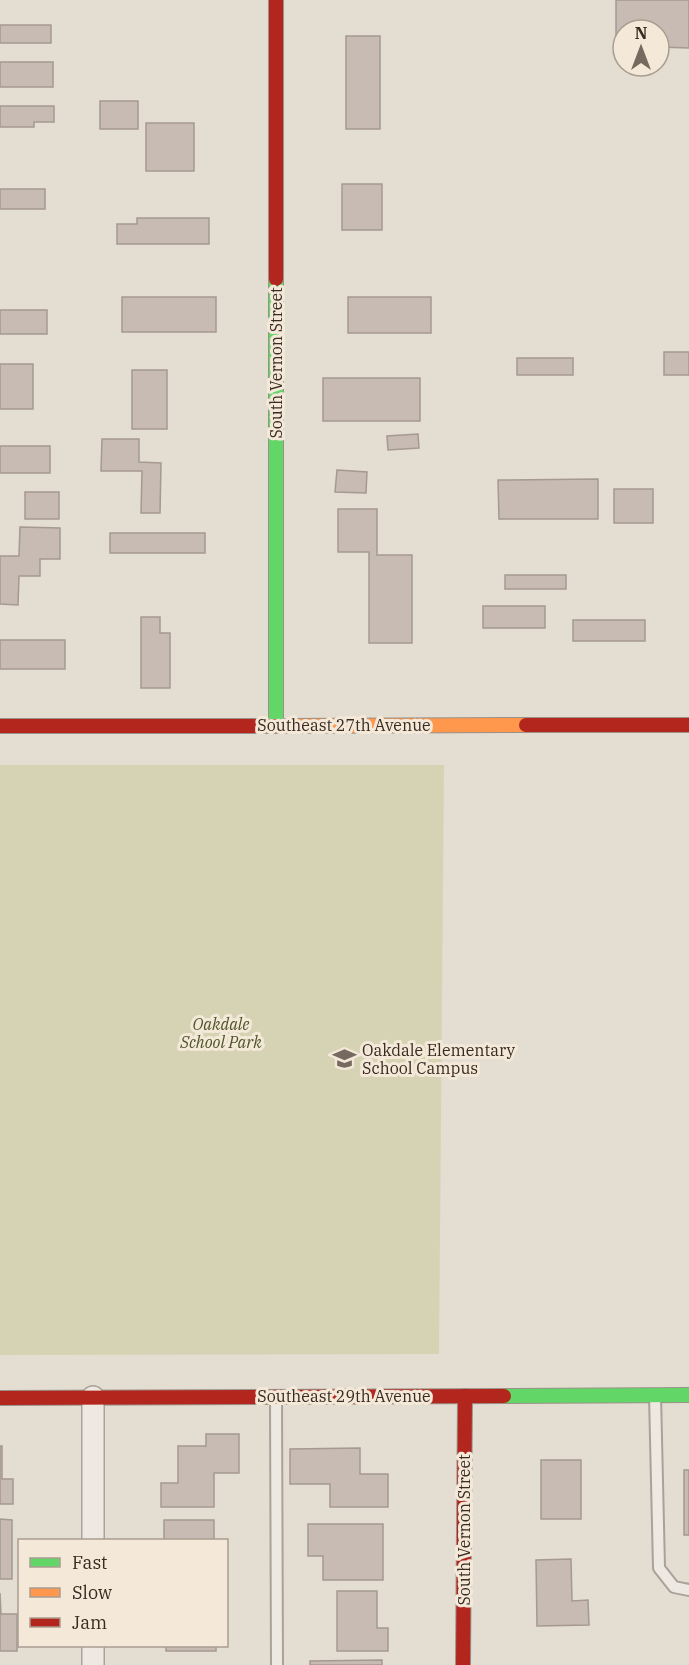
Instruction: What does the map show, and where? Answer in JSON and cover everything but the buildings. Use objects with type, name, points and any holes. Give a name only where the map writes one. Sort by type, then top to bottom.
[{"type":"street","name":"South Vernon Street","points":[[276,0],[276,725]]},
{"type":"street","name":"Southeast 27th Avenue","points":[[0,726],[689,724]]},
{"type":"street","name":"Southeast 29th Avenue","points":[[0,1398],[689,1395]]},
{"type":"street","name":"South Vernon Street","points":[[463,1665],[465,1396]]},
{"type":"street","points":[[93,1397],[93,1539]]},
{"type":"street","points":[[93,1647],[93,1665]]},
{"type":"lane","points":[[655,1395],[659,1568],[674,1587],[689,1590]]},
{"type":"lane","points":[[276,1396],[277,1665]]},
{"type":"green space","name":"Oakdale School Park","points":[[0,765],[444,765],[439,1354],[0,1355]]},
{"type":"traffic: fast","points":[[276,279],[276,725]]},
{"type":"traffic: fast","points":[[504,1396],[689,1395]]},
{"type":"traffic: slow","points":[[280,726],[526,725]]},
{"type":"traffic: jam","points":[[276,0],[276,279]]},
{"type":"traffic: jam","points":[[526,725],[689,725]]},
{"type":"traffic: jam","points":[[0,726],[280,726]]},
{"type":"traffic: jam","points":[[463,1665],[465,1396]]},
{"type":"traffic: jam","points":[[0,1398],[504,1396]]},
{"type":"place","name":"Oakdale Elementary School Campus","points":[[344,1059]]}]
